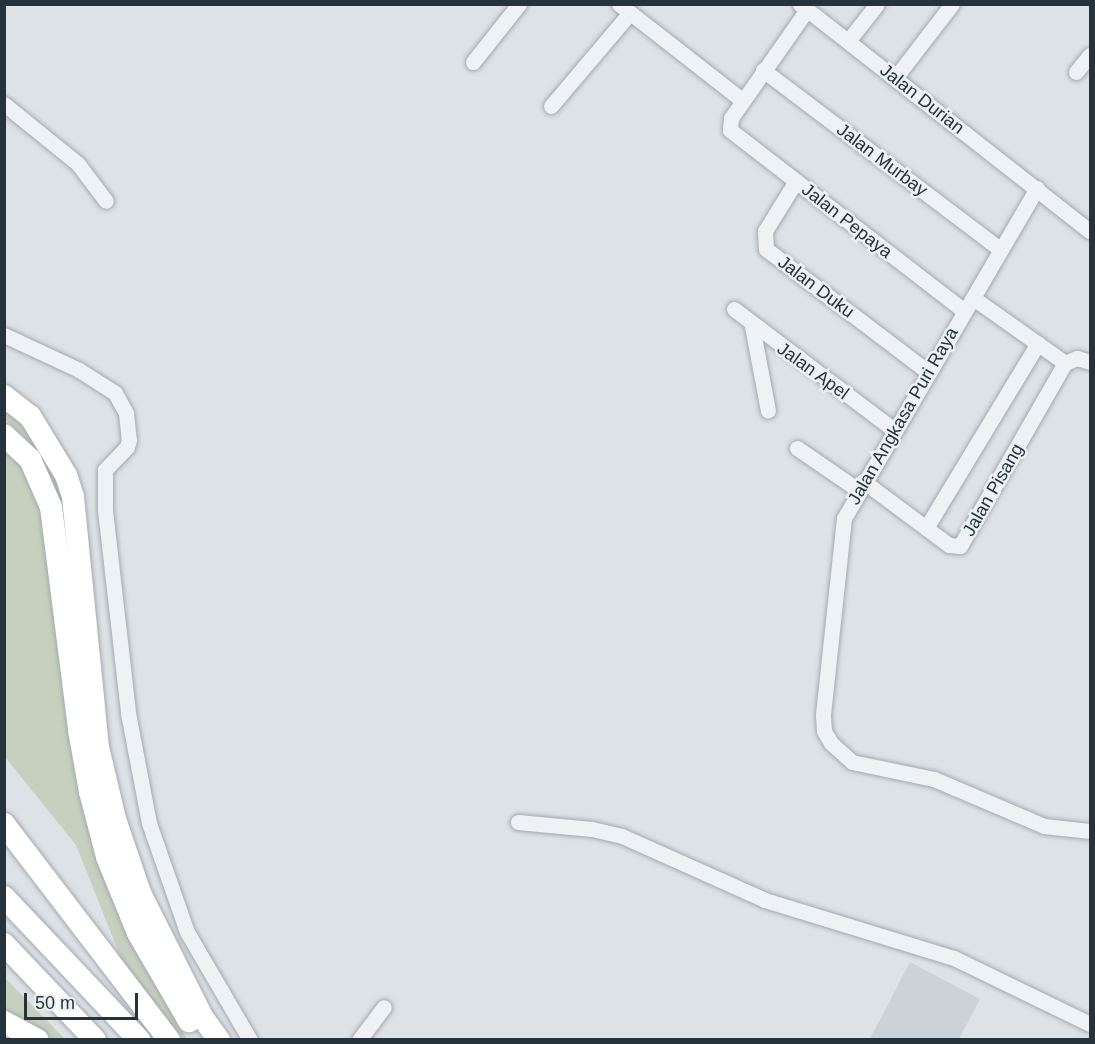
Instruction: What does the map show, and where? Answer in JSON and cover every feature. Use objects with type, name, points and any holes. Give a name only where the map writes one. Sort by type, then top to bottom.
[{"type":"highway","points":[[4,396],[30,416],[66,475],[73,497],[98,747],[115,819],[140,893],[203,1018],[219,1040]]},
{"type":"highway","points":[[4,435],[30,459],[51,507],[80,730],[90,792],[107,857],[138,933],[202,1040]]},
{"type":"highway","points":[[4,824],[169,1040]]},
{"type":"highway","points":[[4,897],[139,1040]]},
{"type":"highway","points":[[4,944],[95,1040]]},
{"type":"highway","points":[[4,1022],[39,1040]]},
{"type":"street","points":[[848,41],[877,4]]},
{"type":"street","points":[[896,78],[952,4]]},
{"type":"street","points":[[473,62],[512,7]]},
{"type":"street","points":[[551,106],[624,8],[743,101]]},
{"type":"street","name":"Jalan Durian","points":[[730,130],[731,118],[803,8],[1090,231]]},
{"type":"street","points":[[1076,72],[1090,55]]},
{"type":"street","name":"Jalan Murbay","points":[[763,70],[1001,250]]},
{"type":"street","points":[[4,104],[78,164],[106,201]]},
{"type":"street","name":"Jalan Pepaya","points":[[730,130],[796,181],[968,305],[1038,343],[1065,363]]},
{"type":"street","name":"Jalan Duku","points":[[796,181],[765,231],[766,249],[928,372]]},
{"type":"street","name":"Jalan Angkasa Puri Raya","points":[[1037,188],[861,485],[844,518],[838,552],[823,716],[824,731],[831,743],[852,762],[934,779],[1044,826],[1090,831]]},
{"type":"street","name":"Jalan Apel","points":[[734,309],[752,326],[894,430]]},
{"type":"street","points":[[752,326],[755,359],[768,411]]},
{"type":"street","points":[[4,336],[79,370],[115,393],[126,413],[129,440],[127,447],[105,470],[105,510],[128,713],[149,823],[187,932],[250,1040]]},
{"type":"street","points":[[926,528],[1038,343]]},
{"type":"street","points":[[1065,363],[1077,358],[1090,362]]},
{"type":"street","name":"Jalan Pisang","points":[[797,447],[861,485],[949,545],[960,546],[966,540],[1065,363]]},
{"type":"street","points":[[518,822],[592,829],[622,836],[765,900],[954,958],[1090,1024]]},
{"type":"street","points":[[359,1040],[384,1007]]},
{"type":"shaded area","points":[[910,962],[980,999],[959,1039],[870,1039]]},
{"type":"green space","points":[[4,406],[46,454],[59,489],[56,493],[36,450],[5,419]]},
{"type":"green space","points":[[4,440],[35,483],[163,997],[187,1039],[177,1039],[127,973],[76,845],[5,757]]},
{"type":"green space","points":[[4,977],[65,1039],[53,1039],[5,1012]]}]
